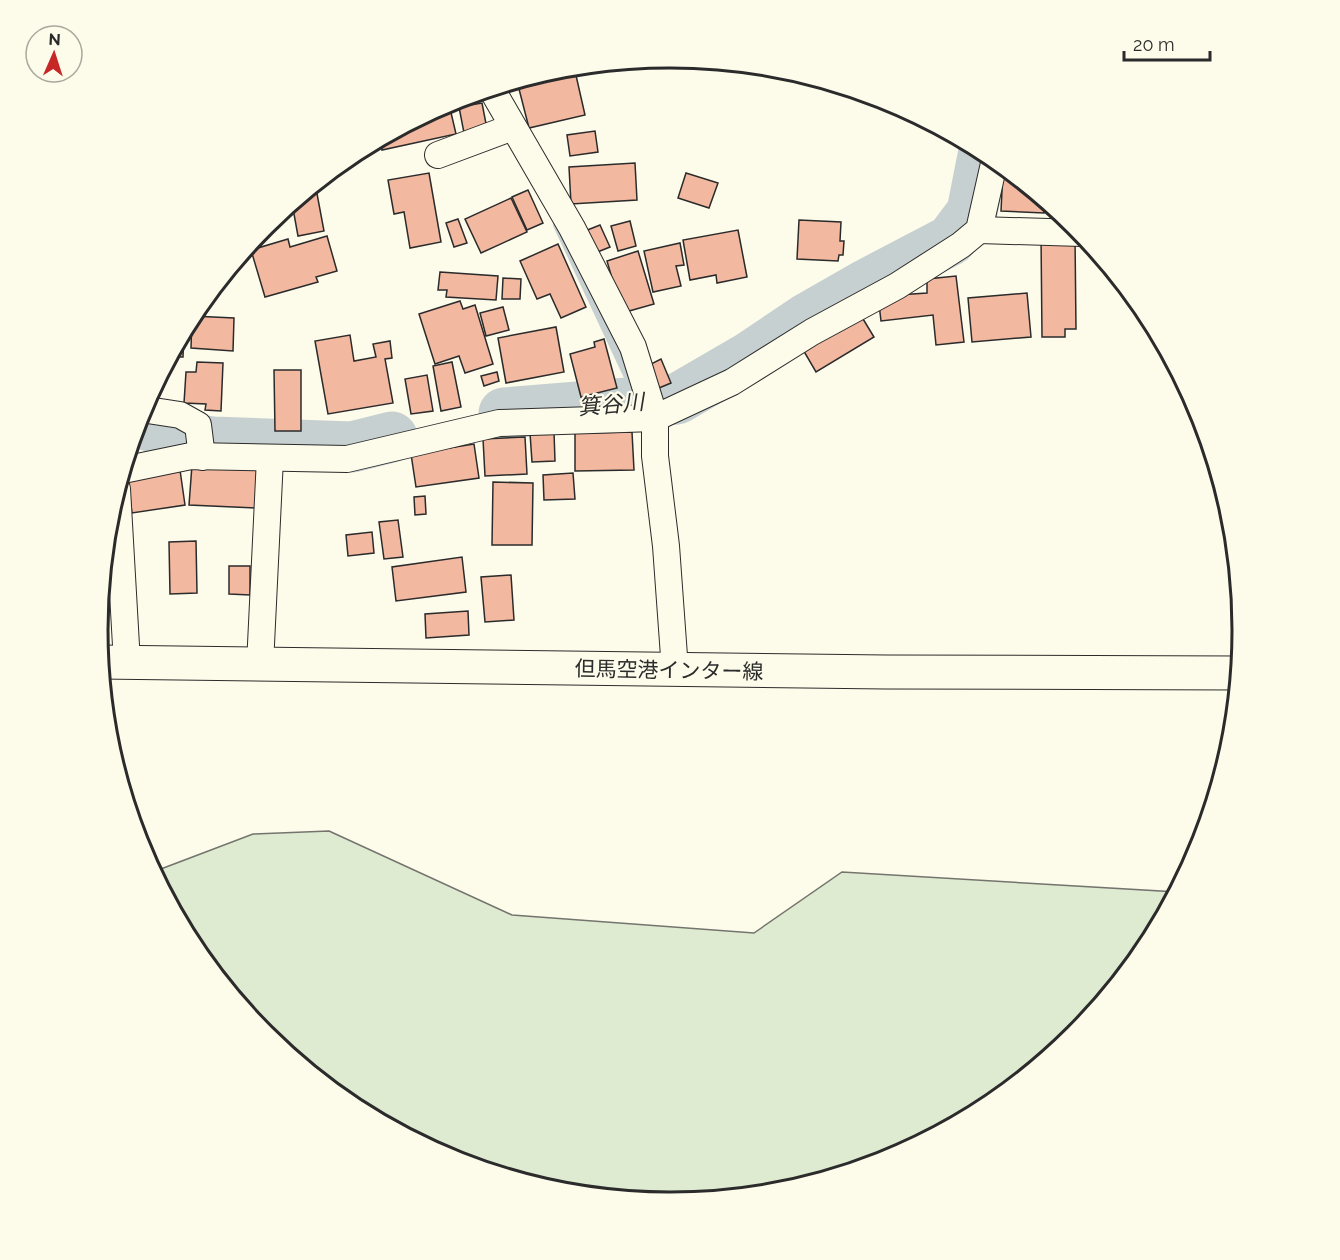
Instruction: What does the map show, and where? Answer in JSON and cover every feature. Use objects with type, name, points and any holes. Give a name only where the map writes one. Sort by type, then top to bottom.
[{"type":"main road","name":"但馬空港インター線","points":[[114,663],[675,670],[1231,673]]},
{"type":"street","points":[[495,95],[572,228],[633,347],[655,418],[655,456],[666,546],[675,670]]},
{"type":"street","points":[[438,155],[513,127]]},
{"type":"street","points":[[132,468],[190,456],[347,459],[499,423],[655,418],[732,382],[812,332],[897,286],[961,245],[979,230],[993,169]]},
{"type":"street","points":[[979,230],[1069,233]]},
{"type":"street","points":[[152,411],[180,415],[198,425],[202,457]]},
{"type":"street","points":[[260,664],[270,459]]},
{"type":"street","points":[[114,663],[116,531]]},
{"type":"green space","points":[[329,831],[512,915],[754,933],[842,872],[1167,891],[1138,943],[1093,1001],[1068,1028],[1012,1076],[983,1098],[951,1117],[885,1150],[851,1163],[780,1182],[707,1191],[633,1191],[560,1182],[489,1163],[455,1150],[421,1134],[357,1098],[299,1053],[272,1028],[247,1001],[202,943],[161,869],[253,834]]},
{"type":"building","points":[[576,75],[585,115],[529,128],[519,88]]},
{"type":"building","points":[[482,103],[487,129],[464,133],[459,108]]},
{"type":"building","points":[[451,112],[456,134],[382,150],[382,147],[389,143]]},
{"type":"building","points":[[595,131],[598,152],[570,156],[567,135]]},
{"type":"building","points":[[635,163],[637,200],[571,204],[569,167]]},
{"type":"building","points":[[429,173],[441,242],[410,248],[404,212],[394,214],[388,180]]},
{"type":"building","points":[[686,173],[718,183],[709,208],[678,198]]},
{"type":"building","points":[[1003,177],[1041,207],[1044,213],[1001,211]]},
{"type":"building","points":[[528,190],[543,223],[527,230],[512,197]]},
{"type":"building","points":[[317,193],[324,231],[298,236],[294,212]]},
{"type":"building","points":[[511,198],[527,232],[481,253],[465,219]]},
{"type":"building","points":[[458,219],[467,243],[454,247],[446,223]]},
{"type":"building","points":[[799,220],[841,222],[840,241],[844,241],[843,255],[839,255],[838,261],[797,259]]},
{"type":"building","points":[[630,221],[636,246],[618,251],[611,226]]},
{"type":"building","points":[[600,225],[610,247],[595,253],[585,231]]},
{"type":"building","points":[[738,230],[747,277],[717,283],[716,275],[690,280],[683,240]]},
{"type":"building","points":[[327,236],[337,271],[316,277],[318,282],[265,297],[252,254],[257,248],[288,239],[290,247]]},
{"type":"building","points":[[1041,236],[1072,236],[1075,240],[1076,329],[1065,329],[1065,337],[1042,337]]},
{"type":"building","points":[[680,243],[684,265],[676,266],[681,286],[653,292],[644,251]]},
{"type":"building","points":[[558,244],[586,307],[561,318],[550,294],[537,299],[520,261]]},
{"type":"building","points":[[638,251],[654,304],[622,313],[607,261]]},
{"type":"building","points":[[440,272],[498,276],[496,300],[446,297],[447,290],[438,290]]},
{"type":"building","points":[[956,276],[964,342],[936,345],[933,315],[881,321],[879,304],[897,295],[927,293],[927,279]]},
{"type":"building","points":[[503,278],[521,279],[520,299],[502,299]]},
{"type":"building","points":[[1027,293],[1031,337],[972,342],[968,298]]},
{"type":"building","points":[[460,301],[463,309],[475,305],[493,364],[465,373],[459,356],[435,364],[419,314]]},
{"type":"building","points":[[503,307],[509,330],[486,336],[480,313]]},
{"type":"building","points":[[860,314],[874,337],[816,372],[802,348]]},
{"type":"building","points":[[202,316],[234,318],[233,351],[191,348],[191,335]]},
{"type":"building","points":[[556,327],[564,372],[506,383],[498,338]]},
{"type":"building","points":[[350,335],[354,361],[376,357],[373,344],[390,341],[392,358],[385,359],[393,403],[328,414],[315,341]]},
{"type":"building","points":[[604,339],[617,388],[581,397],[570,354],[595,347],[594,342]]},
{"type":"building","points":[[661,359],[671,383],[659,388],[649,365]]},
{"type":"building","points":[[197,362],[223,363],[221,411],[205,410],[206,404],[184,403],[186,372],[196,372]]},
{"type":"building","points":[[452,362],[461,407],[441,411],[433,366]]},
{"type":"building","points":[[274,370],[301,370],[301,431],[275,431]]},
{"type":"building","points":[[497,372],[499,381],[484,386],[481,376]]},
{"type":"building","points":[[427,375],[433,411],[411,414],[405,379]]},
{"type":"building","points":[[554,432],[555,461],[532,462],[530,433]]},
{"type":"building","points":[[632,432],[634,470],[575,471],[575,433]]},
{"type":"building","points":[[525,437],[527,474],[485,476],[483,439]]},
{"type":"building","points":[[474,444],[479,478],[416,487],[411,454]]},
{"type":"building","points":[[192,465],[258,469],[256,508],[189,505]]},
{"type":"building","points":[[180,470],[185,505],[132,513],[128,482],[129,477]]},
{"type":"building","points":[[573,473],[575,499],[544,500],[543,475]]},
{"type":"building","points":[[493,482],[533,483],[532,545],[492,545]]},
{"type":"building","points":[[425,496],[426,514],[415,515],[414,497]]},
{"type":"building","points":[[398,520],[403,557],[384,559],[379,522]]},
{"type":"building","points":[[372,532],[374,553],[348,556],[346,535]]},
{"type":"building","points":[[196,541],[197,593],[170,594],[169,542]]},
{"type":"building","points":[[462,557],[466,592],[396,601],[392,567]]},
{"type":"building","points":[[229,566],[250,566],[250,595],[229,594]]},
{"type":"building","points":[[511,575],[514,620],[485,622],[481,577]]},
{"type":"building","points":[[468,611],[469,635],[426,638],[425,614]]},
{"type":"waterway","name":"箕谷川","points":[[504,413],[677,399],[751,356],[806,319],[951,240],[972,212],[982,161]]},
{"type":"waterway","points":[[557,225],[634,390]]},
{"type":"waterway","name":"箕谷川","points":[[146,425],[191,439],[213,442],[352,447],[392,437]]}]
